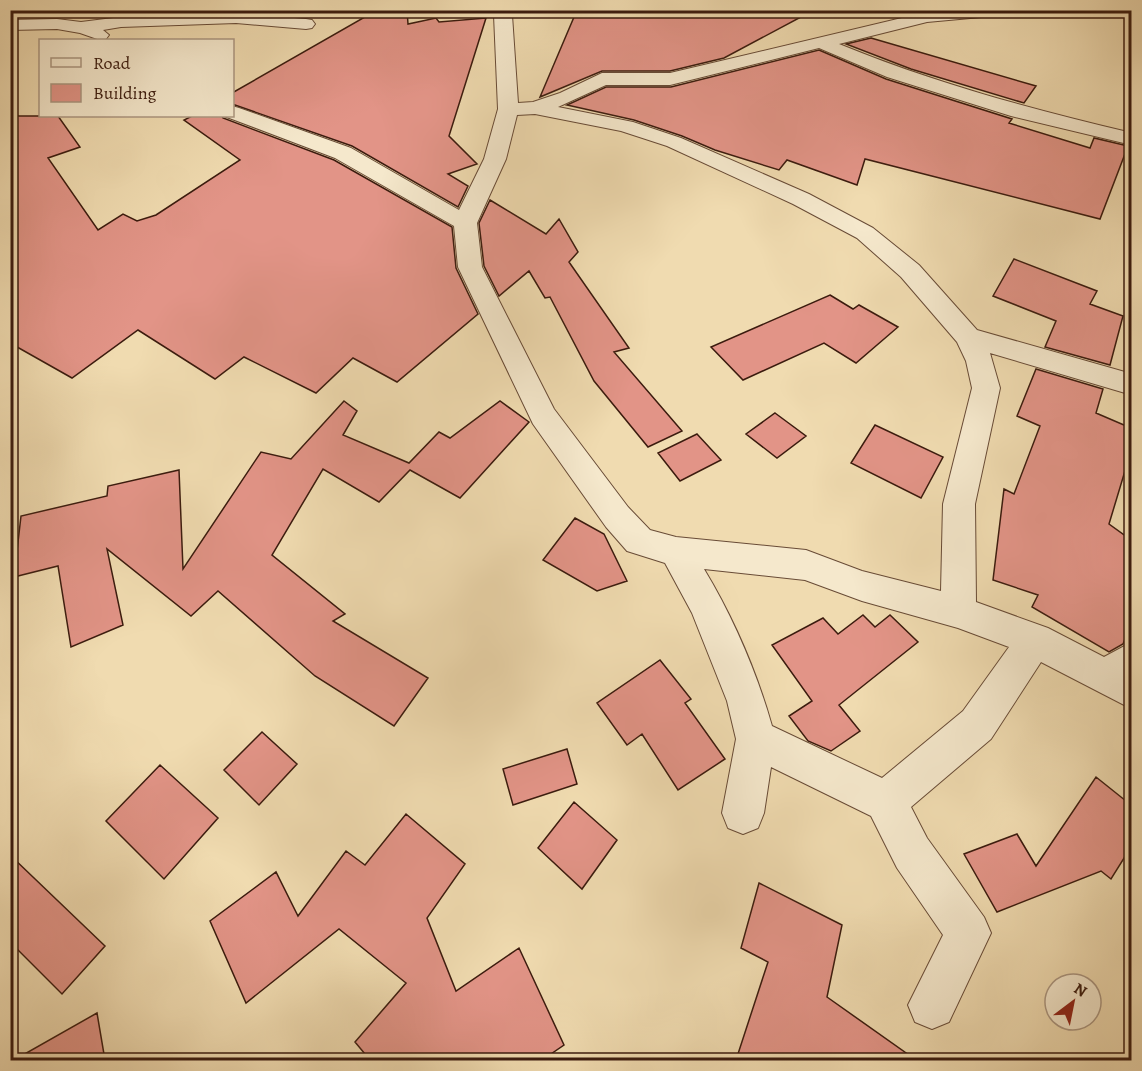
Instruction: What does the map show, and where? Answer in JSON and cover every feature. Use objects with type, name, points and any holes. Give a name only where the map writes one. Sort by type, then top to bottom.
[{"type":"street","points":[[500,10],[503,15],[508,109],[495,159],[465,223],[470,267],[543,416],[617,517],[639,541],[676,552],[806,565],[862,586],[958,612],[1123,676]]},
{"type":"street","points":[[535,108],[567,97],[602,79],[670,79],[927,17],[1003,10]]},
{"type":"street","points":[[79,28],[121,22],[236,18],[306,24]]},
{"type":"street","points":[[10,25],[54,25],[79,28],[90,30],[107,39]]},
{"type":"street","points":[[819,42],[894,73],[1006,108],[1131,139]]},
{"type":"street","points":[[508,109],[535,108],[626,126],[674,142],[801,199],[865,233],[910,271],[968,337],[980,361],[986,388],[959,504],[958,612]]},
{"type":"street","points":[[234,113],[343,153],[465,223]]},
{"type":"street","points":[[968,337],[1080,368],[1131,385]]},
{"type":"street","points":[[676,552],[708,606],[746,701],[756,739],[743,813]]},
{"type":"street","points":[[886,801],[977,725],[1035,640]]},
{"type":"street","points":[[756,739],[886,801],[912,853],[968,933],[932,1005]]},
{"type":"building","points":[[377,10],[407,10],[408,24],[436,18],[439,22],[486,18],[449,136],[477,164],[448,174],[468,186],[458,207],[352,146],[234,105],[234,92]]},
{"type":"building","points":[[577,10],[814,10],[724,58],[670,71],[602,71],[540,97]]},
{"type":"building","points":[[871,38],[1036,86],[1024,103],[911,69],[846,44]]},
{"type":"building","points":[[819,50],[886,79],[1012,119],[1009,123],[1090,148],[1094,138],[1128,146],[1100,219],[865,159],[857,185],[787,160],[779,170],[715,150],[634,120],[567,105],[606,87],[671,87]]},
{"type":"building","points":[[10,104],[18,116],[59,117],[80,147],[48,158],[98,230],[123,214],[137,221],[156,215],[240,160],[184,120],[190,117],[222,117],[334,160],[452,227],[456,268],[478,314],[397,382],[353,358],[316,393],[244,357],[215,379],[138,330],[72,378],[10,343]]},
{"type":"building","points":[[490,200],[546,234],[559,219],[578,252],[569,262],[629,348],[614,352],[682,431],[648,447],[594,381],[550,297],[545,298],[529,271],[499,296],[484,266],[479,223]]},
{"type":"building","points":[[1014,259],[1097,291],[1090,304],[1123,316],[1110,365],[1045,347],[1056,321],[993,296]]},
{"type":"building","points":[[830,295],[853,309],[859,305],[898,327],[856,363],[824,343],[743,380],[711,347]]},
{"type":"building","points":[[1036,369],[1103,389],[1096,413],[1131,428],[1131,451],[1109,524],[1131,540],[1131,624],[1123,644],[1109,652],[1032,607],[1038,595],[993,580],[1004,489],[1014,494],[1040,426],[1017,416]]},
{"type":"building","points":[[344,401],[357,411],[343,435],[409,463],[439,432],[450,438],[500,401],[529,422],[460,498],[410,470],[379,502],[323,469],[272,555],[345,614],[333,621],[428,678],[394,726],[315,676],[218,591],[191,616],[107,549],[123,625],[71,647],[58,566],[14,577],[21,516],[107,496],[108,486],[179,470],[183,569],[261,452],[291,459]]},
{"type":"building","points":[[775,413],[806,436],[777,458],[746,434]]},
{"type":"building","points":[[875,425],[943,457],[921,498],[851,463]]},
{"type":"building","points":[[697,434],[721,460],[680,481],[658,453]]},
{"type":"building","points":[[575,518],[604,534],[627,581],[597,591],[543,560]]},
{"type":"building","points":[[863,615],[875,627],[890,615],[918,642],[839,705],[860,731],[831,751],[808,741],[789,716],[812,701],[772,645],[823,618],[838,634]]},
{"type":"building","points":[[660,660],[691,699],[685,703],[725,759],[678,790],[642,734],[627,745],[597,703]]},
{"type":"building","points":[[262,732],[297,764],[259,805],[224,770]]},
{"type":"building","points":[[567,749],[577,784],[513,805],[503,769]]},
{"type":"building","points":[[160,765],[218,818],[164,879],[106,821]]},
{"type":"building","points":[[1096,777],[1131,805],[1131,847],[1111,879],[1101,871],[997,912],[964,854],[1017,834],[1036,866]]},
{"type":"building","points":[[574,802],[617,840],[582,889],[538,848]]},
{"type":"building","points":[[406,814],[465,864],[427,918],[456,991],[519,948],[564,1045],[542,1060],[370,1060],[355,1042],[406,983],[339,929],[246,1003],[210,921],[276,872],[298,916],[346,851],[365,865]]},
{"type":"building","points":[[10,855],[105,946],[62,994],[10,942]]},
{"type":"building","points":[[759,883],[842,925],[827,997],[916,1060],[736,1060],[768,962],[741,948]]},
{"type":"building","points":[[97,1013],[105,1060],[14,1060]]}]
